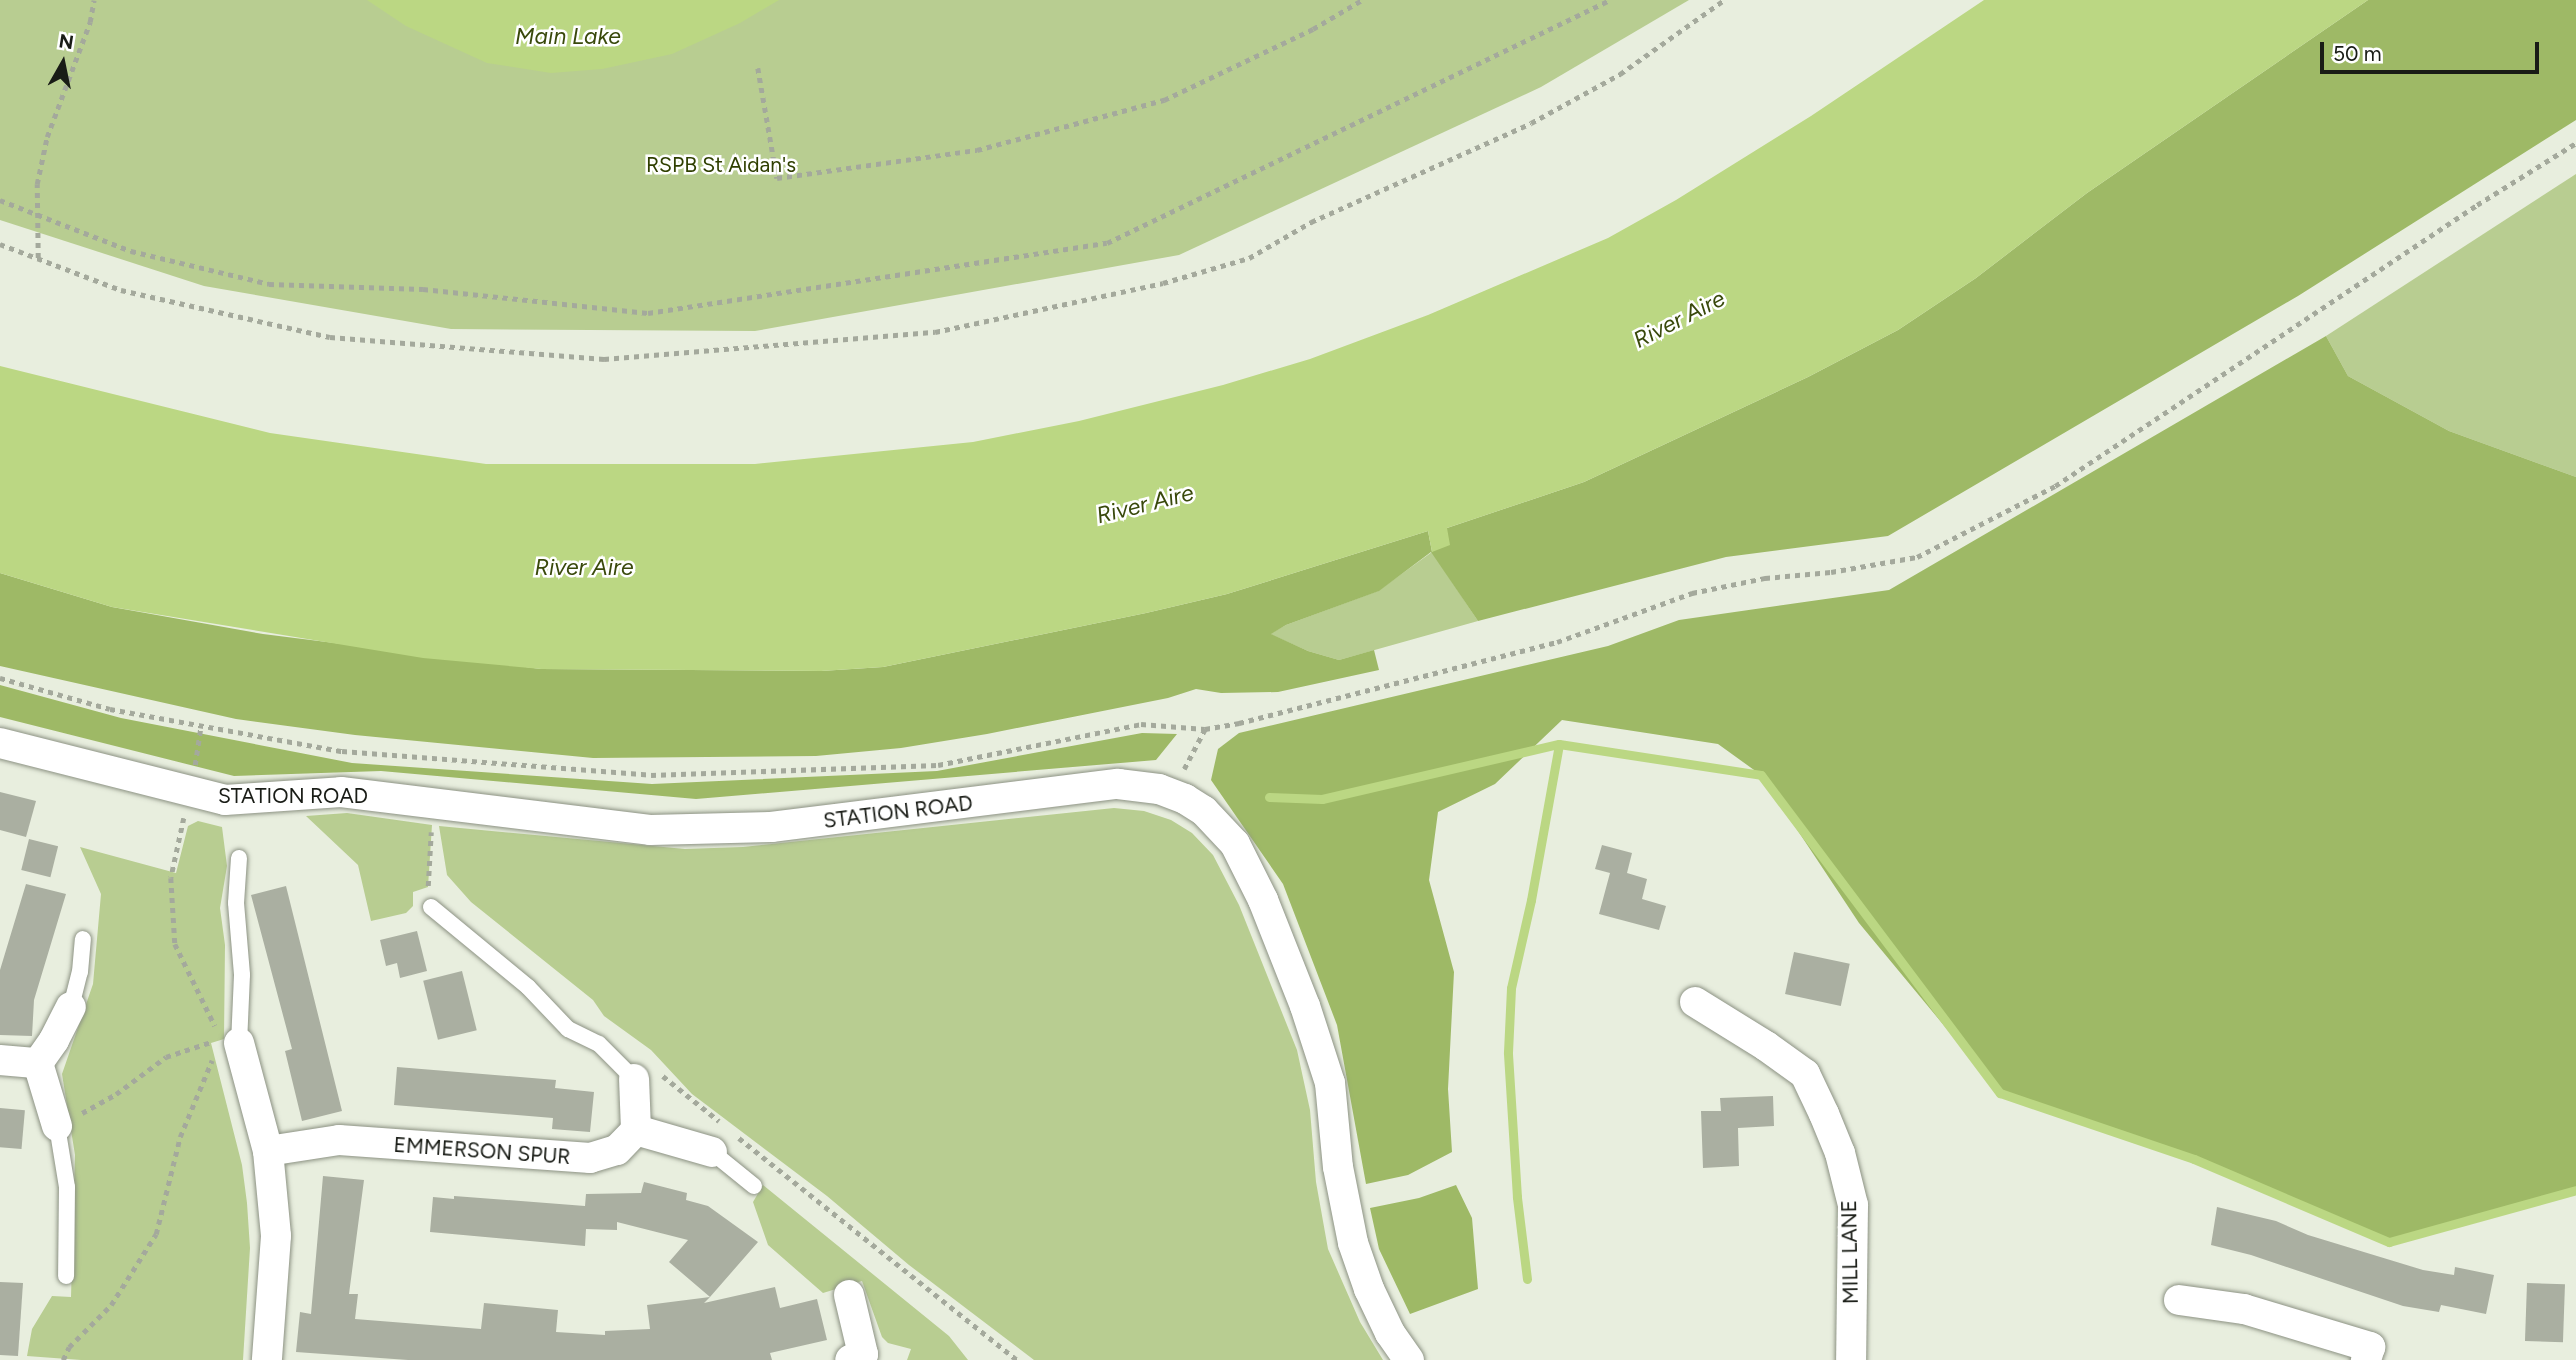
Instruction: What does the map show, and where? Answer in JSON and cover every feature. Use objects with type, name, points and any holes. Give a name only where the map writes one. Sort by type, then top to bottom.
[{"type":"street","name":"STATION ROAD","points":[[0,743],[225,800],[341,792],[650,830],[711,831],[771,827],[1118,784],[1141,785],[1172,794],[1204,811],[1236,844],[1263,900],[1305,1006],[1331,1083],[1338,1167],[1353,1242],[1369,1289],[1390,1334],[1409,1360]]},
{"type":"street","name":"MILL LANE","points":[[1695,1002],[1805,1074],[1824,1114],[1840,1153],[1853,1205],[1851,1360]]},
{"type":"street","points":[[38,1063],[54,1040],[71,1007]]},
{"type":"street","points":[[230,1042],[268,1151],[276,1236],[267,1360]]},
{"type":"street","points":[[0,1060],[38,1063]]},
{"type":"street","points":[[38,1063],[57,1126]]},
{"type":"street","points":[[644,1074],[636,1129],[712,1153]]},
{"type":"street","name":"EMMERSON SPUR","points":[[268,1151],[339,1140],[590,1158],[617,1150],[636,1129]]},
{"type":"street","points":[[849,1295],[863,1354],[850,1360]]},
{"type":"street","points":[[2179,1300],[2244,1308],[2370,1347],[2366,1360]]},
{"type":"lane","points":[[230,1042],[242,975],[236,903],[239,858]]},
{"type":"lane","points":[[435,901],[528,987],[568,1029],[599,1044],[644,1074]]},
{"type":"lane","points":[[71,1007],[80,972],[83,939]]},
{"type":"lane","points":[[57,1126],[67,1187],[66,1276]]},
{"type":"lane","points":[[712,1153],[754,1186]]},
{"type":"path","points":[[38,258],[37,184],[47,137],[90,22],[94,0]]},
{"type":"path","points":[[758,68],[777,178],[976,150],[1164,100],[1313,29],[1362,0]]},
{"type":"path","points":[[0,200],[131,251],[269,284],[423,289],[648,313],[1107,243],[1610,0]]},
{"type":"path","points":[[0,244],[121,290],[330,337],[604,359],[936,332],[1163,283],[1249,258],[1311,222],[1531,123],[1620,74],[1724,0]]},
{"type":"path","points":[[0,678],[110,709],[342,751],[651,775],[938,765],[1141,724],[1205,729],[1557,642],[1692,593],[1765,578],[1831,572],[1917,558],[2056,486],[2477,205],[2576,143]]},
{"type":"path","points":[[57,1126],[117,1094],[166,1057],[207,1042],[230,1042],[175,944],[171,878],[191,793],[201,725]]},
{"type":"path","points":[[1172,794],[1205,729]]},
{"type":"path","points":[[433,803],[428,887],[435,901]]},
{"type":"path","points":[[63,1360],[68,1347],[111,1305],[156,1234],[180,1138],[213,1062],[207,1042]]},
{"type":"path","points":[[644,1074],[1017,1360]]},
{"type":"green space","name":"RSPB St Aidan's","points":[[0,0],[1689,0],[1541,87],[1179,255],[755,331],[451,329],[204,286],[0,220]]},
{"type":"green space","points":[[2576,174],[2576,477],[2449,431],[2348,376],[2326,336]]},
{"type":"green space","points":[[1432,552],[1478,621],[1339,660],[1308,651],[1270,634],[1286,625],[1378,591]]},
{"type":"green space","points":[[1114,808],[1144,811],[1171,820],[1192,833],[1213,855],[1239,905],[1297,1050],[1310,1110],[1316,1182],[1328,1249],[1360,1322],[1383,1360],[1034,1360],[909,1265],[827,1196],[692,1094],[651,1050],[604,1016],[593,1000],[471,902],[447,875],[439,826],[685,849],[743,847]]},
{"type":"green space","points":[[347,813],[432,825],[428,887],[413,892],[413,906],[406,913],[371,921],[358,865],[306,816]]},
{"type":"green space","points":[[198,821],[222,827],[227,866],[220,908],[225,945],[224,1039],[211,1043],[242,1165],[247,1203],[250,1248],[243,1360],[81,1360],[27,1356],[32,1329],[52,1296],[71,1297],[75,1155],[62,1074],[93,984],[101,894],[80,847],[176,873],[188,826]]},
{"type":"green space","points":[[763,1185],[949,1336],[968,1360],[907,1360],[911,1349],[888,1343],[882,1337],[862,1281],[823,1293],[768,1245],[753,1202]]},
{"type":"shaded area","points":[[2368,0],[2576,0],[2576,120],[2298,296],[1888,536],[1726,557],[1478,621],[1431,552],[1379,591],[1286,625],[1271,634],[1308,651],[1339,660],[1374,650],[1379,670],[1278,692],[1221,693],[1196,689],[1168,698],[987,734],[901,748],[816,756],[593,758],[355,735],[236,719],[0,666],[0,573],[112,607],[263,634],[541,669],[821,671],[883,667],[1146,613],[1227,594],[1428,531],[1432,552],[1447,528],[1584,482],[1808,377],[1898,330],[1976,278],[2087,193]]},
{"type":"shaded area","points":[[2326,336],[2348,376],[2449,431],[2576,477],[2576,1190],[2389,1242],[2194,1159],[2000,1093],[1859,923],[1761,775],[1718,744],[1562,720],[1495,784],[1438,812],[1429,880],[1454,972],[1448,1089],[1452,1152],[1408,1175],[1366,1184],[1337,1025],[1283,884],[1211,780],[1218,749],[1239,733],[1608,646],[1679,620],[1889,590]]},
{"type":"shaded area","points":[[0,685],[121,718],[352,763],[652,784],[937,771],[1142,733],[1177,734],[1156,760],[696,799],[381,771],[234,776],[0,717]]},
{"type":"shaded area","points":[[1456,1185],[1472,1218],[1478,1289],[1410,1314],[1379,1249],[1370,1208],[1419,1198]]},
{"type":"water","name":"Main Lake","points":[[367,0],[779,0],[740,23],[672,54],[602,69],[551,73],[487,63],[406,26]]},
{"type":"water","name":"River Aire","points":[[1984,0],[2368,0],[2087,193],[1976,278],[1898,330],[1808,377],[1584,482],[1447,528],[1450,545],[1432,552],[1428,531],[1227,594],[1146,613],[883,667],[821,671],[541,669],[423,658],[112,607],[0,573],[0,366],[270,433],[486,464],[755,464],[973,442],[1079,421],[1223,385],[1310,359],[1428,315],[1608,238],[1676,200],[1811,116]]},
{"type":"building","points":[[0,792],[36,801],[26,837],[0,830]]},
{"type":"building","points":[[29,839],[58,846],[50,877],[21,870]]},
{"type":"building","points":[[1602,845],[1632,853],[1627,873],[1647,879],[1642,899],[1666,906],[1659,930],[1599,914],[1610,873],[1595,869]]},
{"type":"building","points":[[26,884],[66,894],[34,1000],[32,1036],[0,1035],[0,970]]},
{"type":"building","points":[[286,886],[342,1111],[302,1121],[285,1051],[292,1049],[251,895]]},
{"type":"building","points":[[417,931],[427,971],[400,978],[397,963],[386,966],[380,940]]},
{"type":"building","points":[[1794,952],[1850,964],[1841,1006],[1785,994]]},
{"type":"building","points":[[462,971],[477,1030],[438,1040],[423,981]]},
{"type":"building","points":[[397,1067],[556,1080],[555,1088],[594,1092],[590,1132],[552,1129],[553,1118],[394,1105]]},
{"type":"building","points":[[1773,1096],[1774,1126],[1738,1128],[1739,1166],[1703,1168],[1701,1111],[1721,1111],[1720,1098]]},
{"type":"building","points":[[0,1108],[25,1110],[22,1149],[0,1147]]},
{"type":"building","points":[[323,1176],[364,1180],[349,1294],[358,1294],[355,1319],[481,1329],[484,1303],[558,1310],[556,1332],[605,1335],[605,1331],[650,1329],[647,1305],[710,1297],[704,1303],[775,1287],[780,1308],[817,1299],[827,1340],[770,1353],[772,1360],[408,1360],[296,1352],[300,1312],[311,1314]]},
{"type":"building","points":[[644,1182],[687,1193],[686,1200],[708,1206],[758,1242],[710,1297],[669,1262],[688,1240],[617,1222],[617,1230],[586,1229],[585,1246],[430,1232],[433,1197],[454,1199],[454,1196],[585,1206],[586,1194],[641,1193]]},
{"type":"building","points":[[2217,1207],[2276,1221],[2308,1235],[2423,1270],[2454,1275],[2455,1267],[2494,1275],[2486,1314],[2441,1305],[2439,1312],[2403,1306],[2251,1255],[2211,1245]]},
{"type":"building","points":[[0,1282],[23,1283],[18,1356],[0,1355]]},
{"type":"building","points":[[2527,1283],[2565,1284],[2563,1342],[2525,1341]]},
{"type":"waterway","points":[[1269,797],[1322,799],[1559,744],[1761,775],[2000,1093],[2194,1159],[2389,1242],[2576,1190]]},
{"type":"waterway","points":[[1527,1279],[1517,1197],[1508,1052],[1511,988],[1531,900],[1559,744]]}]
